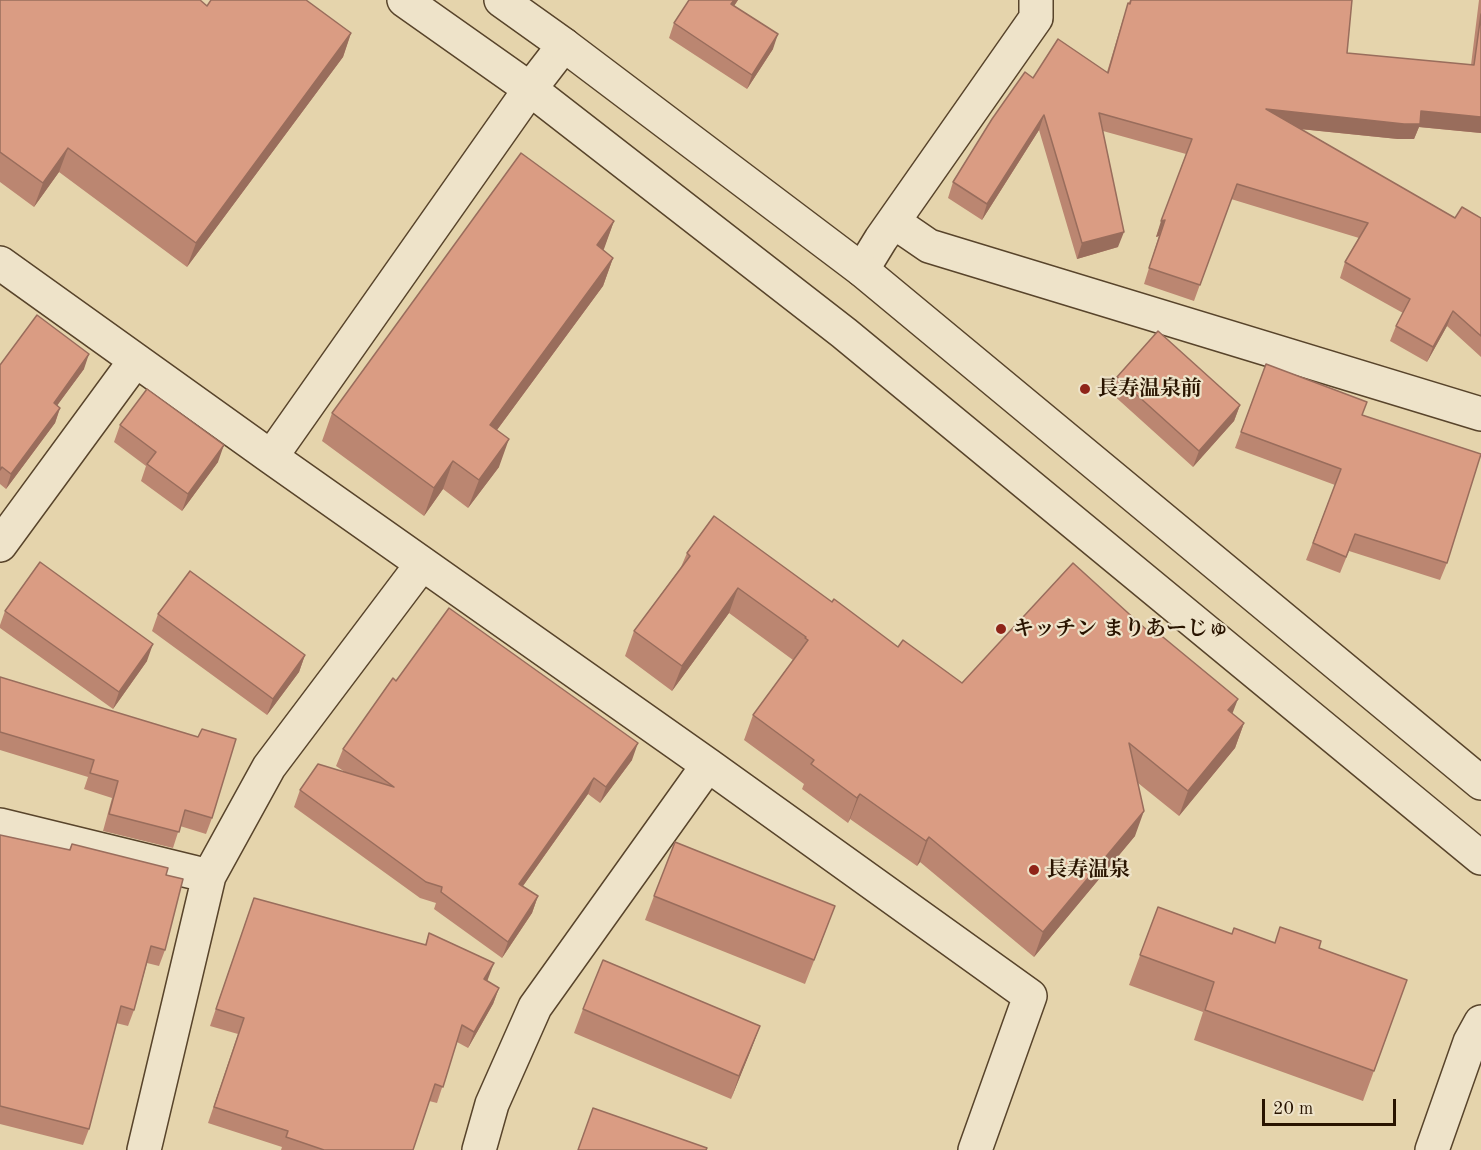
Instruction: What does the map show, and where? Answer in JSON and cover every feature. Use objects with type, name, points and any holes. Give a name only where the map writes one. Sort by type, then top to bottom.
[{"type":"street","points":[[404,0],[530,89],[844,333],[1481,858]]},
{"type":"street","points":[[501,0],[862,270],[1481,783]]},
{"type":"street","points":[[862,270],[1036,18],[1036,0]]},
{"type":"street","points":[[271,457],[530,89],[564,45]]},
{"type":"street","points":[[894,222],[929,246],[1481,414]]},
{"type":"street","points":[[0,263],[1030,996],[975,1150]]},
{"type":"street","points":[[0,545],[135,361]]},
{"type":"street","points":[[144,1150],[209,876],[269,766],[422,564]]},
{"type":"street","points":[[479,1150],[492,1104],[536,1007],[708,765]]},
{"type":"street","points":[[0,825],[209,876]]},
{"type":"street","points":[[1432,1150],[1470,1042],[1481,1022]]},
{"type":"building","points":[[0,0],[200,0],[207,6],[211,0],[306,0],[351,33],[196,243],[68,148],[43,183],[0,152]]},
{"type":"building","points":[[689,0],[734,0],[731,4],[778,34],[752,75],[674,23]]},
{"type":"building","points":[[1131,0],[1352,0],[1347,53],[1474,65],[1481,14],[1481,117],[1421,111],[1420,124],[1404,124],[1266,109],[1455,218],[1462,207],[1481,218],[1481,336],[1453,311],[1433,347],[1396,326],[1410,299],[1345,262],[1368,223],[1237,184],[1200,285],[1149,268],[1165,220],[1161,221],[1192,139],[1099,113],[1124,232],[1082,243],[1044,115],[987,204],[953,182],[992,119],[1025,72],[1033,78],[1058,39],[1108,73],[1128,3],[1130,4]]},
{"type":"building","points":[[521,153],[614,221],[597,245],[613,258],[490,425],[509,439],[479,480],[453,461],[434,488],[332,413]]},
{"type":"building","points":[[37,315],[89,354],[54,403],[60,408],[11,474],[2,467],[0,470],[0,365]]},
{"type":"building","points":[[1158,331],[1240,405],[1199,451],[1117,377]]},
{"type":"building","points":[[1266,364],[1367,402],[1362,415],[1481,454],[1447,563],[1355,534],[1346,557],[1313,543],[1341,469],[1241,432]]},
{"type":"building","points":[[147,389],[224,445],[188,494],[147,464],[156,452],[120,425]]},
{"type":"building","points":[[714,516],[832,602],[834,599],[898,647],[903,640],[962,683],[1073,563],[1149,632],[1152,628],[1238,699],[1228,710],[1244,723],[1188,791],[1129,743],[1144,811],[1043,932],[929,837],[926,841],[860,794],[857,798],[811,764],[814,760],[753,715],[808,640],[806,637],[738,588],[682,666],[634,631],[690,556],[687,553]]},
{"type":"building","points":[[40,562],[153,644],[119,692],[5,611]]},
{"type":"building","points":[[190,571],[305,655],[273,699],[158,614]]},
{"type":"building","points":[[449,608],[638,743],[606,787],[594,778],[519,884],[538,896],[508,942],[441,892],[442,887],[426,882],[300,790],[318,764],[394,787],[343,749],[393,678],[396,681]]},
{"type":"building","points":[[0,677],[198,737],[202,729],[236,739],[212,818],[185,810],[179,832],[109,814],[118,781],[90,773],[94,760],[0,732]]},
{"type":"building","points":[[0,835],[70,850],[72,844],[168,868],[166,875],[183,879],[165,950],[151,946],[134,1010],[121,1006],[89,1129],[0,1106]]},
{"type":"building","points":[[675,842],[835,906],[814,960],[654,896]]},
{"type":"building","points":[[254,898],[426,945],[429,933],[494,963],[484,979],[499,988],[474,1032],[462,1025],[443,1087],[435,1084],[413,1150],[324,1150],[286,1137],[288,1131],[214,1107],[244,1018],[216,1009]]},
{"type":"building","points":[[1158,907],[1232,934],[1234,928],[1275,943],[1280,927],[1321,941],[1319,948],[1407,980],[1374,1071],[1205,1010],[1214,982],[1140,955]]},
{"type":"building","points":[[603,960],[760,1026],[739,1076],[583,1009]]},
{"type":"building","points":[[593,1108],[707,1148],[706,1150],[578,1150]]},
{"type":"place","name":"長寿温泉前","points":[[1085,389]]},
{"type":"place","name":"キッチン まりあーじゅ","points":[[1001,629]]},
{"type":"place","name":"長寿温泉","points":[[1034,870]]}]
